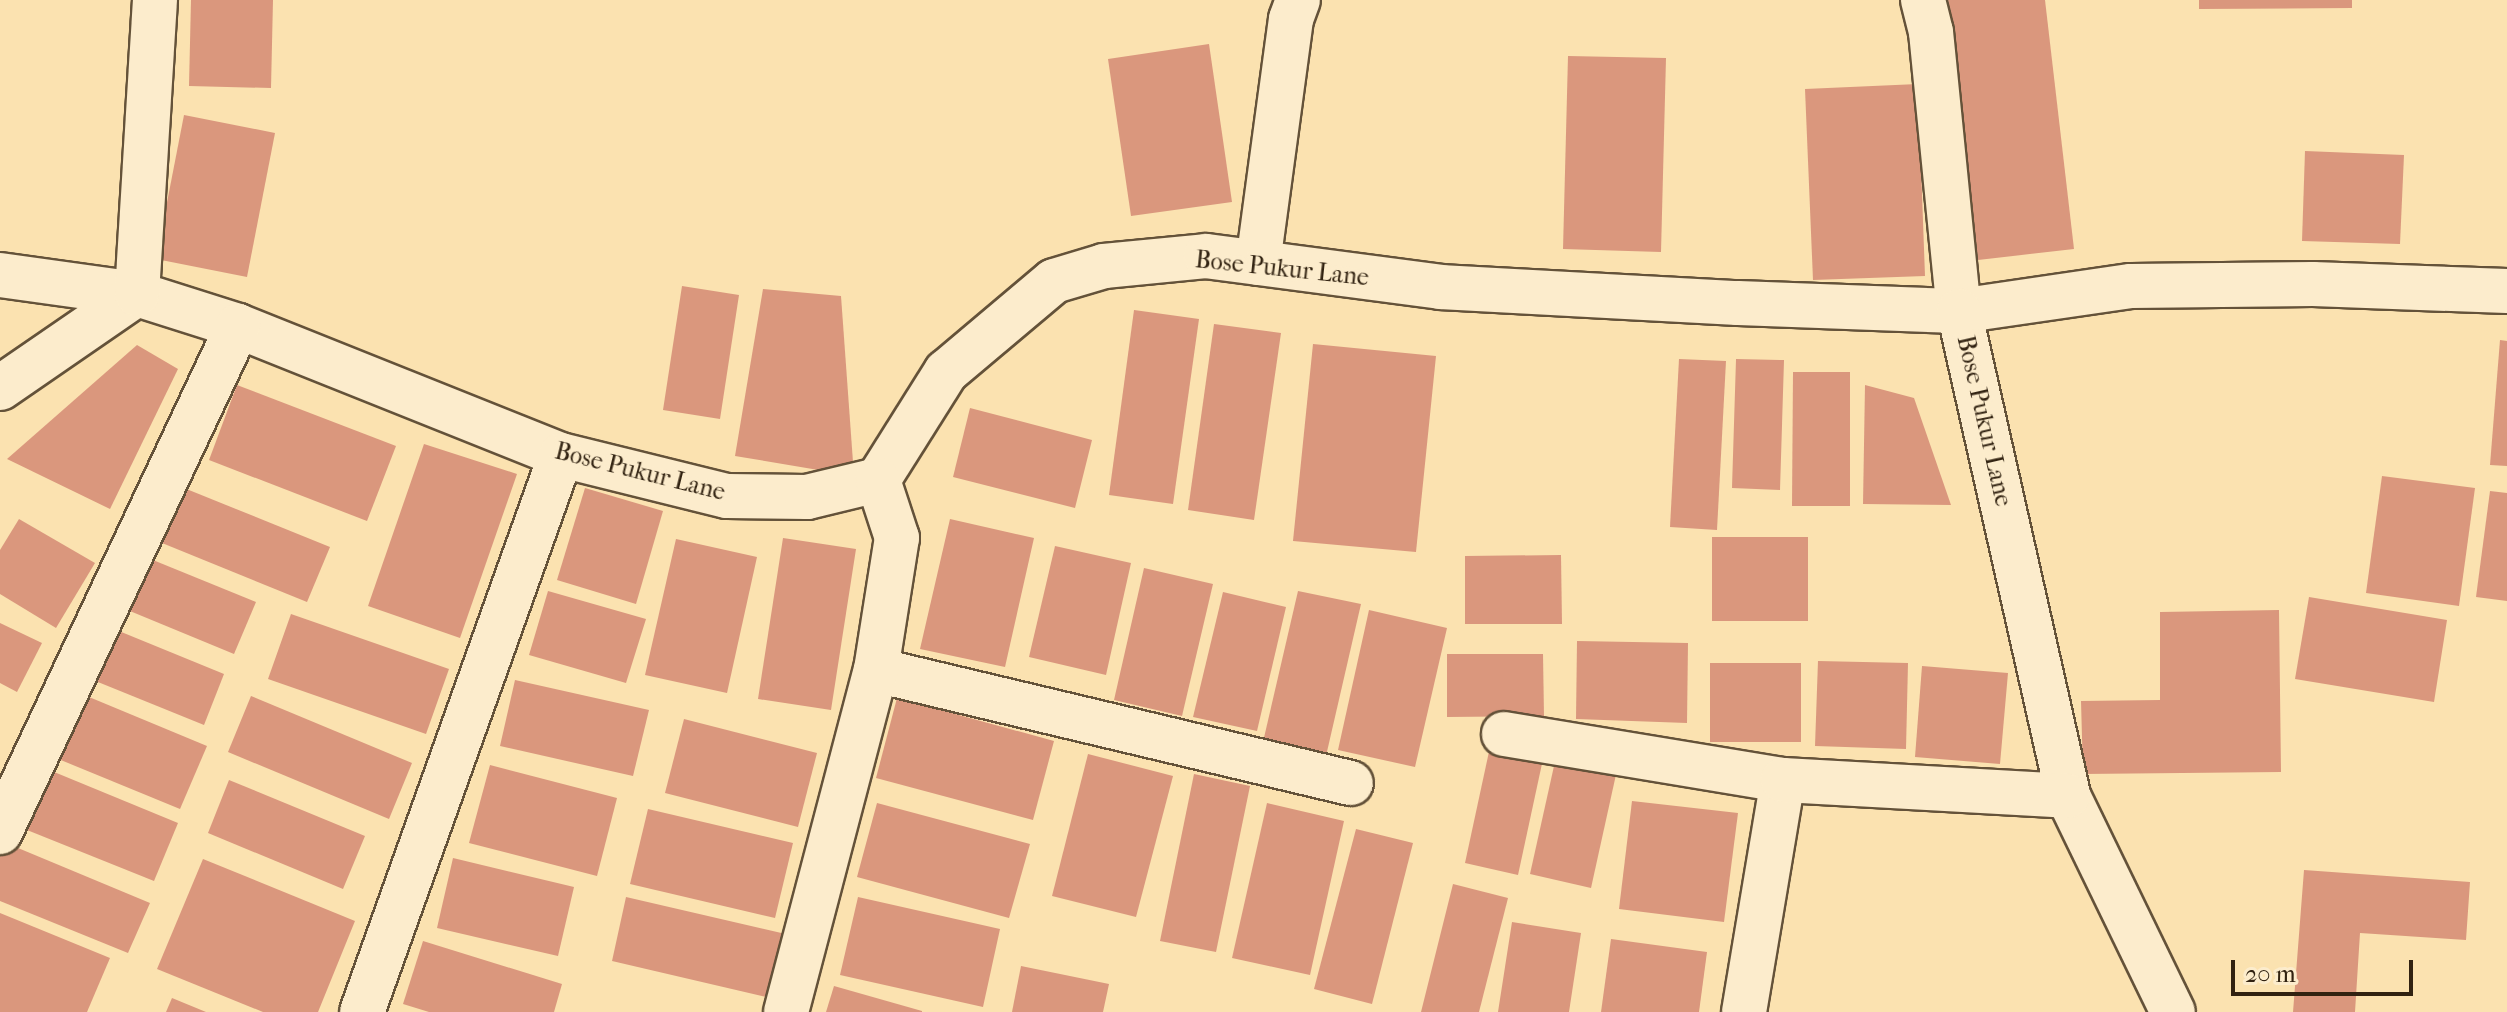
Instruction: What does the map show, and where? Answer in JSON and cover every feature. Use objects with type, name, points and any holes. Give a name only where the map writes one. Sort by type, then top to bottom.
[{"type":"street","points":[[0,388],[137,294],[155,0]]},
{"type":"street","points":[[1258,263],[1291,19],[1298,0]]},
{"type":"street","points":[[1923,0],[1931,32],[1959,311],[2131,286],[2329,285],[2507,291]]},
{"type":"street","name":"Bose Pukur Lane","points":[[0,275],[137,294],[238,326],[561,455],[727,496],[807,497],[878,480],[946,372],[1054,281],[1104,266],[1206,256],[1440,287],[1959,311],[2068,796],[2173,1012]]},
{"type":"street","points":[[0,832],[238,326]]},
{"type":"street","points":[[362,1012],[561,455]]},
{"type":"street","points":[[786,1012],[876,670],[897,538],[878,480]]},
{"type":"street","points":[[876,670],[1351,783]]},
{"type":"street","points":[[1504,734],[1783,780],[2068,796]]},
{"type":"street","points":[[1744,1012],[1783,780]]},
{"type":"building","points":[[191,0],[273,0],[271,88],[189,86]]},
{"type":"building","points":[[1948,0],[2045,0],[2074,249],[1978,260]]},
{"type":"building","points":[[2199,0],[2352,0],[2352,8],[2199,9]]},
{"type":"building","points":[[1209,44],[1232,202],[1131,216],[1108,59]]},
{"type":"building","points":[[1568,56],[1666,58],[1661,252],[1563,249]]},
{"type":"building","points":[[1918,84],[1925,276],[1813,280],[1805,89]]},
{"type":"building","points":[[184,115],[275,133],[247,277],[156,259]]},
{"type":"building","points":[[2305,151],[2404,155],[2400,244],[2302,241]]},
{"type":"building","points":[[682,286],[739,295],[720,419],[663,410]]},
{"type":"building","points":[[763,289],[841,296],[854,476],[735,456]]},
{"type":"building","points":[[1134,310],[1199,319],[1173,504],[1109,495]]},
{"type":"building","points":[[1214,324],[1281,333],[1254,520],[1188,510]]},
{"type":"building","points":[[2500,340],[2507,341],[2507,466],[2490,465]]},
{"type":"building","points":[[1313,344],[1436,356],[1416,552],[1293,541]]},
{"type":"building","points":[[137,345],[178,369],[110,509],[7,459]]},
{"type":"building","points":[[1679,359],[1726,361],[1717,530],[1670,527]]},
{"type":"building","points":[[1736,359],[1784,360],[1780,490],[1732,488]]},
{"type":"building","points":[[1793,372],[1850,372],[1850,506],[1792,506]]},
{"type":"building","points":[[237,385],[396,446],[367,521],[209,460]]},
{"type":"building","points":[[1865,385],[1914,398],[1951,505],[1863,504]]},
{"type":"building","points":[[970,408],[1092,440],[1075,508],[953,477]]},
{"type":"building","points":[[424,444],[517,474],[460,638],[368,606]]},
{"type":"building","points":[[2382,476],[2475,488],[2459,606],[2366,593]]},
{"type":"building","points":[[184,488],[330,547],[307,602],[162,543]]},
{"type":"building","points":[[585,488],[663,511],[636,604],[557,580]]},
{"type":"building","points":[[2490,491],[2507,493],[2507,601],[2476,597]]},
{"type":"building","points":[[19,519],[95,563],[56,628],[0,594],[0,550]]},
{"type":"building","points":[[950,519],[1034,538],[1005,667],[920,649]]},
{"type":"building","points":[[1712,537],[1808,537],[1808,621],[1712,621]]},
{"type":"building","points":[[783,538],[856,549],[831,710],[758,699]]},
{"type":"building","points":[[676,539],[757,557],[727,693],[645,675]]},
{"type":"building","points":[[1055,546],[1131,563],[1106,675],[1029,657]]},
{"type":"building","points":[[1561,555],[1562,624],[1465,624],[1465,556]]},
{"type":"building","points":[[148,558],[256,602],[234,654],[125,609]]},
{"type":"building","points":[[1144,568],[1213,584],[1182,716],[1114,700]]},
{"type":"building","points":[[548,591],[646,619],[626,683],[529,655]]},
{"type":"building","points":[[1298,591],[1361,604],[1326,756],[1263,742]]},
{"type":"building","points":[[1223,592],[1286,607],[1257,731],[1193,717]]},
{"type":"building","points":[[2309,597],[2447,620],[2434,702],[2295,679]]},
{"type":"building","points":[[1369,610],[1447,628],[1415,767],[1338,750]]},
{"type":"building","points":[[2279,610],[2281,772],[2083,774],[2081,701],[2160,700],[2160,612]]},
{"type":"building","points":[[291,614],[449,669],[426,734],[268,679]]},
{"type":"building","points":[[0,623],[42,643],[17,692],[0,683]]},
{"type":"building","points":[[114,629],[224,674],[204,725],[93,680]]},
{"type":"building","points":[[1577,641],[1688,643],[1687,723],[1576,719]]},
{"type":"building","points":[[1447,654],[1543,654],[1544,716],[1447,717]]},
{"type":"building","points":[[1818,661],[1908,663],[1906,749],[1815,746]]},
{"type":"building","points":[[1710,663],[1801,663],[1801,742],[1710,742]]},
{"type":"building","points":[[1922,666],[2008,673],[2000,764],[1915,757]]},
{"type":"building","points":[[515,680],[649,710],[633,776],[500,746]]},
{"type":"building","points":[[77,692],[207,746],[180,809],[51,756]]},
{"type":"building","points":[[251,696],[412,763],[389,819],[228,752]]},
{"type":"building","points":[[897,698],[1054,741],[1033,820],[876,778]]},
{"type":"building","points":[[684,719],[817,753],[798,827],[665,793]]},
{"type":"building","points":[[1490,747],[1543,759],[1518,875],[1465,863]]},
{"type":"building","points":[[1088,754],[1173,776],[1136,917],[1052,896]]},
{"type":"building","points":[[1556,757],[1617,770],[1591,888],[1530,874]]},
{"type":"building","points":[[490,765],[617,798],[597,876],[469,843]]},
{"type":"building","points":[[42,767],[178,823],[154,881],[17,826]]},
{"type":"building","points":[[1194,774],[1250,786],[1216,952],[1160,941]]},
{"type":"building","points":[[229,780],[365,836],[343,889],[208,833]]},
{"type":"building","points":[[1632,801],[1738,813],[1724,922],[1619,909]]},
{"type":"building","points":[[877,803],[1030,844],[1009,918],[857,877]]},
{"type":"building","points":[[1267,803],[1344,821],[1310,975],[1232,958]]},
{"type":"building","points":[[648,809],[793,843],[775,918],[630,884]]},
{"type":"building","points":[[1356,829],[1413,843],[1372,1004],[1314,989]]},
{"type":"building","points":[[6,843],[150,903],[128,953],[0,901],[0,857]]},
{"type":"building","points":[[453,858],[574,887],[558,956],[437,928]]},
{"type":"building","points":[[203,859],[355,921],[318,1012],[263,1012],[157,969]]},
{"type":"building","points":[[2304,870],[2470,882],[2466,940],[2360,933],[2355,1012],[2293,1012]]},
{"type":"building","points":[[1453,884],[1508,898],[1479,1012],[1421,1012]]},
{"type":"building","points":[[626,897],[790,935],[775,999],[612,961]]},
{"type":"building","points":[[858,897],[1000,929],[983,1007],[840,975]]},
{"type":"building","points":[[0,913],[110,958],[87,1012],[0,1012]]},
{"type":"building","points":[[1512,922],[1581,933],[1569,1012],[1498,1012]]},
{"type":"building","points":[[1611,939],[1707,952],[1699,1012],[1601,1012]]},
{"type":"building","points":[[423,941],[562,984],[554,1012],[429,1012],[403,1004]]},
{"type":"building","points":[[1021,966],[1109,984],[1103,1012],[1012,1012]]},
{"type":"building","points":[[834,986],[922,1011],[922,1012],[826,1012]]},
{"type":"building","points":[[172,998],[206,1012],[166,1012]]}]
